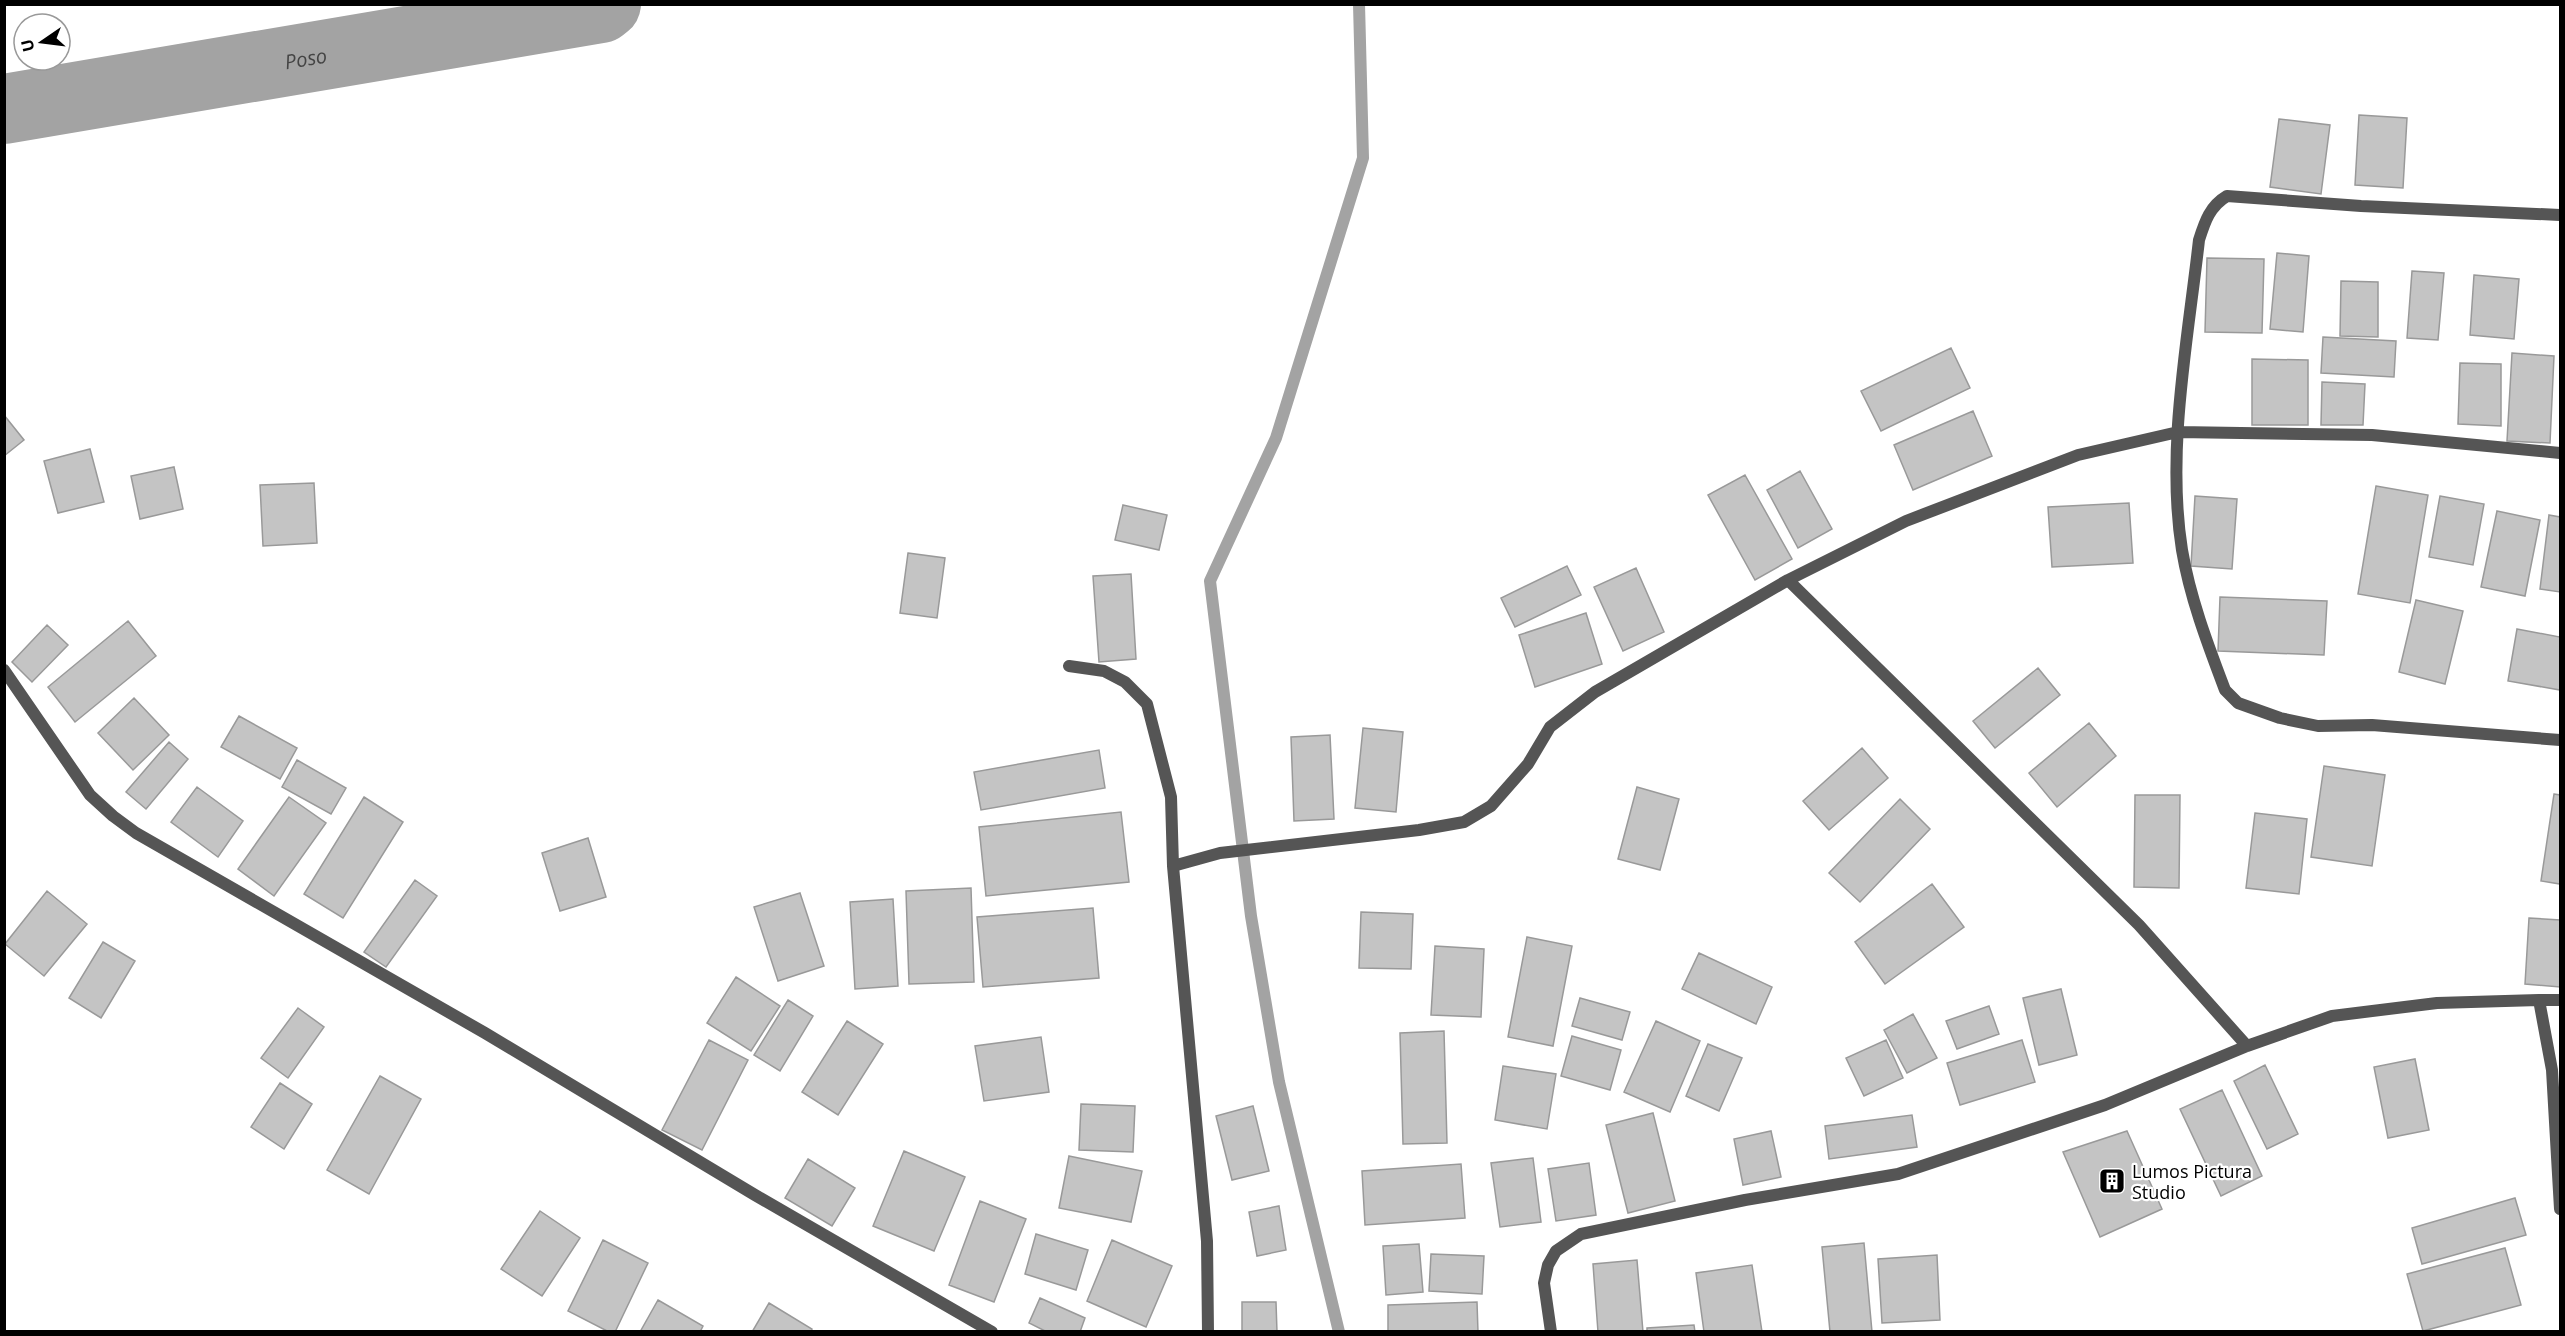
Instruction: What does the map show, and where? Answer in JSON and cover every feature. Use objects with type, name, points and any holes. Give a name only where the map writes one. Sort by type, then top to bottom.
[{"type":"street","points":[[2560,215],[2361,206],[2227,196],[2216,202],[2206,218],[2199,240],[2178,432],[2178,510],[2188,580],[2225,690],[2238,703],[2280,718],[2318,726],[2372,724],[2560,740]]},
{"type":"street","points":[[1173,866],[1220,853],[1308,844],[1464,822],[1491,806],[1528,764],[1550,727],[1595,692],[1788,580],[1906,521],[2015,477],[2078,455],[2178,432],[2373,435],[2560,453]]},
{"type":"street","points":[[1788,580],[2139,926],[2247,1046]]},
{"type":"street","points":[[1069,666],[1104,671],[1125,682],[1148,704],[1171,797],[1173,866],[1207,1241],[1208,1332]]},
{"type":"street","points":[[4,670],[90,795],[136,833],[485,1033],[755,1195],[992,1332]]},
{"type":"street","points":[[2539,1000],[2552,1070],[2560,1209]]},
{"type":"street","points":[[1551,1332],[1544,1283],[1548,1265],[1556,1251],[1581,1234],[1745,1200],[1898,1174],[2105,1105],[2247,1046],[2332,1016],[2438,1003],[2560,1000]]},
{"type":"building","points":[[2359,115],[2407,118],[2403,188],[2355,185]]},
{"type":"building","points":[[2279,119],[2330,125],[2321,194],[2270,187]]},
{"type":"building","points":[[2277,253],[2309,256],[2303,332],[2270,329]]},
{"type":"building","points":[[2207,258],[2264,259],[2262,333],[2205,332]]},
{"type":"building","points":[[2412,271],[2444,273],[2438,340],[2407,338]]},
{"type":"building","points":[[2474,275],[2519,279],[2514,339],[2470,335]]},
{"type":"building","points":[[2341,281],[2378,282],[2378,337],[2340,336]]},
{"type":"building","points":[[2323,337],[2396,341],[2394,377],[2321,373]]},
{"type":"building","points":[[1951,348],[1970,388],[1881,431],[1861,391]]},
{"type":"building","points":[[2512,353],[2554,356],[2550,443],[2507,441]]},
{"type":"building","points":[[2252,359],[2308,360],[2308,425],[2252,425]]},
{"type":"building","points":[[2460,363],[2501,364],[2501,426],[2458,424]]},
{"type":"building","points":[[2322,382],[2365,384],[2363,425],[2321,425]]},
{"type":"building","points":[[1973,411],[1992,456],[1913,490],[1894,445]]},
{"type":"building","points":[[4,415],[24,440],[4,456]]},
{"type":"building","points":[[90,449],[104,502],[58,513],[44,461]]},
{"type":"building","points":[[174,467],[183,509],[140,519],[131,476]]},
{"type":"building","points":[[1800,471],[1832,529],[1798,548],[1767,490]]},
{"type":"building","points":[[1745,475],[1792,559],[1755,580],[1708,495]]},
{"type":"building","points":[[314,483],[317,543],[263,546],[260,485]]},
{"type":"building","points":[[2376,486],[2428,495],[2410,603],[2358,594]]},
{"type":"building","points":[[2195,496],[2237,499],[2232,569],[2191,566]]},
{"type":"building","points":[[2440,496],[2484,504],[2473,565],[2429,557]]},
{"type":"building","points":[[2129,503],[2133,563],[2052,567],[2048,507]]},
{"type":"building","points":[[1123,505],[1167,515],[1159,550],[1115,540]]},
{"type":"building","points":[[2497,511],[2540,520],[2525,596],[2481,587]]},
{"type":"building","points":[[2549,515],[2560,517],[2560,592],[2540,589]]},
{"type":"building","points":[[908,553],[945,558],[937,618],[900,613]]},
{"type":"building","points":[[1567,566],[1581,595],[1515,627],[1501,598]]},
{"type":"building","points":[[1636,568],[1664,632],[1623,651],[1594,587]]},
{"type":"building","points":[[1131,574],[1136,659],[1099,662],[1093,576]]},
{"type":"building","points":[[2220,597],[2327,601],[2324,655],[2218,651]]},
{"type":"building","points":[[2416,600],[2463,611],[2445,684],[2399,672]]},
{"type":"building","points":[[1586,613],[1602,664],[1535,687],[1519,635]]},
{"type":"building","points":[[128,621],[156,656],[75,722],[48,687]]},
{"type":"building","points":[[47,625],[68,645],[32,682],[12,662]]},
{"type":"building","points":[[2517,629],[2560,637],[2560,690],[2508,681]]},
{"type":"building","points":[[2038,668],[2060,695],[1995,748],[1973,721]]},
{"type":"building","points":[[134,698],[169,735],[133,770],[98,733]]},
{"type":"building","points":[[239,716],[297,748],[280,779],[221,747]]},
{"type":"building","points":[[2089,723],[2116,756],[2057,807],[2029,773]]},
{"type":"building","points":[[1363,728],[1403,732],[1396,812],[1355,808]]},
{"type":"building","points":[[1330,735],[1334,819],[1294,821],[1291,737]]},
{"type":"building","points":[[169,742],[188,759],[146,809],[126,792]]},
{"type":"building","points":[[1862,748],[1888,778],[1829,830],[1803,801]]},
{"type":"building","points":[[1099,750],[1105,788],[981,810],[974,772]]},
{"type":"building","points":[[297,760],[346,788],[331,814],[282,787]]},
{"type":"building","points":[[2324,766],[2385,775],[2372,866],[2311,857]]},
{"type":"building","points":[[197,787],[243,821],[218,857],[171,822]]},
{"type":"building","points":[[1637,787],[1679,799],[1660,870],[1618,859]]},
{"type":"building","points":[[2554,794],[2560,795],[2560,884],[2541,881]]},
{"type":"building","points":[[2135,795],[2180,795],[2179,888],[2134,887]]},
{"type":"building","points":[[289,797],[326,823],[274,896],[238,869]]},
{"type":"building","points":[[364,797],[403,822],[343,918],[304,894]]},
{"type":"building","points":[[1900,799],[1930,829],[1860,902],[1829,873]]},
{"type":"building","points":[[1121,812],[1129,882],[986,896],[979,827]]},
{"type":"building","points":[[2255,813],[2307,819],[2299,894],[2246,888]]},
{"type":"building","points":[[588,838],[606,897],[560,911],[542,853]]},
{"type":"building","points":[[415,880],[437,896],[386,967],[364,952]]},
{"type":"building","points":[[1932,884],[1964,927],[1885,984],[1855,942]]},
{"type":"building","points":[[971,888],[974,982],[909,984],[906,891]]},
{"type":"building","points":[[47,891],[87,924],[44,976],[5,944]]},
{"type":"building","points":[[800,893],[824,966],[778,981],[754,907]]},
{"type":"building","points":[[893,899],[898,986],[855,989],[850,902]]},
{"type":"building","points":[[1093,908],[1099,978],[983,987],[977,917]]},
{"type":"building","points":[[1361,912],[1413,914],[1411,969],[1359,968]]},
{"type":"building","points":[[2529,918],[2560,920],[2560,987],[2525,984]]},
{"type":"building","points":[[1527,937],[1572,946],[1553,1046],[1508,1037]]},
{"type":"building","points":[[103,942],[135,961],[101,1018],[69,998]]},
{"type":"building","points":[[1435,946],[1484,949],[1481,1017],[1431,1015]]},
{"type":"building","points":[[1699,953],[1772,987],[1756,1024],[1682,989]]},
{"type":"building","points":[[736,977],[780,1006],[751,1051],[707,1023]]},
{"type":"building","points":[[2061,989],[2077,1055],[2039,1065],[2023,998]]},
{"type":"building","points":[[1580,998],[1630,1012],[1622,1040],[1572,1026]]},
{"type":"building","points":[[788,1000],[813,1016],[780,1071],[754,1055]]},
{"type":"building","points":[[1989,1006],[1999,1034],[1957,1049],[1946,1021]]},
{"type":"building","points":[[298,1008],[324,1027],[288,1078],[261,1058]]},
{"type":"building","points":[[1913,1014],[1937,1058],[1907,1073],[1884,1030]]},
{"type":"building","points":[[847,1021],[883,1044],[838,1115],[802,1092]]},
{"type":"building","points":[[1656,1021],[1700,1041],[1670,1112],[1624,1092]]},
{"type":"building","points":[[1444,1031],[1447,1143],[1403,1144],[1400,1033]]},
{"type":"building","points":[[1572,1036],[1621,1050],[1610,1090],[1561,1076]]},
{"type":"building","points":[[1041,1037],[1049,1092],[984,1101],[975,1046]]},
{"type":"building","points":[[709,1040],[748,1060],[702,1150],[662,1130]]},
{"type":"building","points":[[1886,1040],[1903,1078],[1864,1096],[1846,1058]]},
{"type":"building","points":[[2022,1040],[2035,1082],[1960,1105],[1947,1063]]},
{"type":"building","points":[[1708,1044],[1742,1058],[1719,1111],[1686,1096]]},
{"type":"building","points":[[2415,1059],[2429,1130],[2388,1138],[2374,1067]]},
{"type":"building","points":[[2265,1065],[2298,1134],[2267,1149],[2234,1081]]},
{"type":"building","points":[[1503,1066],[1556,1074],[1547,1129],[1495,1120]]},
{"type":"building","points":[[380,1076],[421,1099],[369,1194],[327,1170]]},
{"type":"building","points":[[280,1083],[312,1104],[284,1149],[251,1127]]},
{"type":"building","points":[[2222,1090],[2262,1176],[2221,1196],[2180,1109]]},
{"type":"building","points":[[1081,1104],[1135,1106],[1133,1152],[1079,1150]]},
{"type":"building","points":[[1253,1106],[1269,1171],[1232,1180],[1216,1116]]},
{"type":"building","points":[[1653,1113],[1675,1201],[1628,1213],[1606,1125]]},
{"type":"building","points":[[1912,1115],[1917,1147],[1829,1159],[1825,1126]]},
{"type":"building","points":[[1771,1131],[1781,1177],[1743,1185],[1734,1139]]},
{"type":"building","name":"Lumos Pictura Studio","points":[[2127,1131],[2162,1209],[2100,1237],[2063,1152]]},
{"type":"building","points":[[904,1151],[965,1177],[934,1251],[873,1226]]},
{"type":"building","points":[[1069,1156],[1142,1171],[1131,1222],[1059,1208]]},
{"type":"building","points":[[1533,1158],[1541,1222],[1500,1227],[1491,1163]]},
{"type":"building","points":[[808,1159],[855,1188],[832,1226],[785,1198]]},
{"type":"building","points":[[1589,1163],[1596,1215],[1556,1221],[1548,1169]]},
{"type":"building","points":[[1461,1164],[1465,1218],[1365,1225],[1362,1171]]},
{"type":"building","points":[[2515,1198],[2526,1235],[2422,1264],[2412,1228]]},
{"type":"building","points":[[980,1201],[1026,1219],[994,1302],[949,1285]]},
{"type":"building","points":[[1279,1206],[1286,1250],[1257,1256],[1249,1212]]},
{"type":"building","points":[[540,1211],[580,1238],[542,1296],[501,1269]]},
{"type":"building","points":[[1036,1234],[1088,1250],[1076,1290],[1025,1274]]},
{"type":"building","points":[[603,1240],[648,1263],[615,1332],[609,1332],[568,1311]]},
{"type":"building","points":[[1112,1240],[1172,1266],[1146,1327],[1087,1301]]},
{"type":"building","points":[[1864,1243],[1872,1332],[1830,1332],[1822,1247]]},
{"type":"building","points":[[1419,1244],[1423,1292],[1386,1295],[1383,1246]]},
{"type":"building","points":[[2505,1248],[2521,1305],[2423,1331],[2407,1274]]},
{"type":"building","points":[[1431,1254],[1484,1256],[1482,1294],[1429,1291]]},
{"type":"building","points":[[1937,1255],[1940,1320],[1882,1323],[1878,1259]]},
{"type":"building","points":[[1637,1260],[1643,1332],[1598,1332],[1593,1264]]},
{"type":"building","points":[[1752,1265],[1762,1332],[1704,1332],[1696,1273]]},
{"type":"building","points":[[1040,1298],[1085,1318],[1080,1332],[1047,1332],[1029,1323]]},
{"type":"building","points":[[658,1300],[703,1326],[700,1332],[640,1332]]},
{"type":"building","points":[[1242,1302],[1276,1302],[1277,1332],[1242,1332]]},
{"type":"building","points":[[1477,1302],[1478,1332],[1388,1332],[1388,1305]]},
{"type":"building","points":[[769,1303],[812,1329],[811,1332],[752,1332]]},
{"type":"building","points":[[1694,1325],[1695,1332],[1647,1332],[1647,1328]]},
{"type":"waterway","name":"Poso","points":[[4,109],[601,8],[606,4]]},
{"type":"waterway","points":[[1339,1332],[1279,1082],[1251,916],[1210,581],[1276,438],[1363,158],[1359,4]]},
{"type":"place","name":"Lumos Pictura Studio","points":[[2112,1181]]}]
